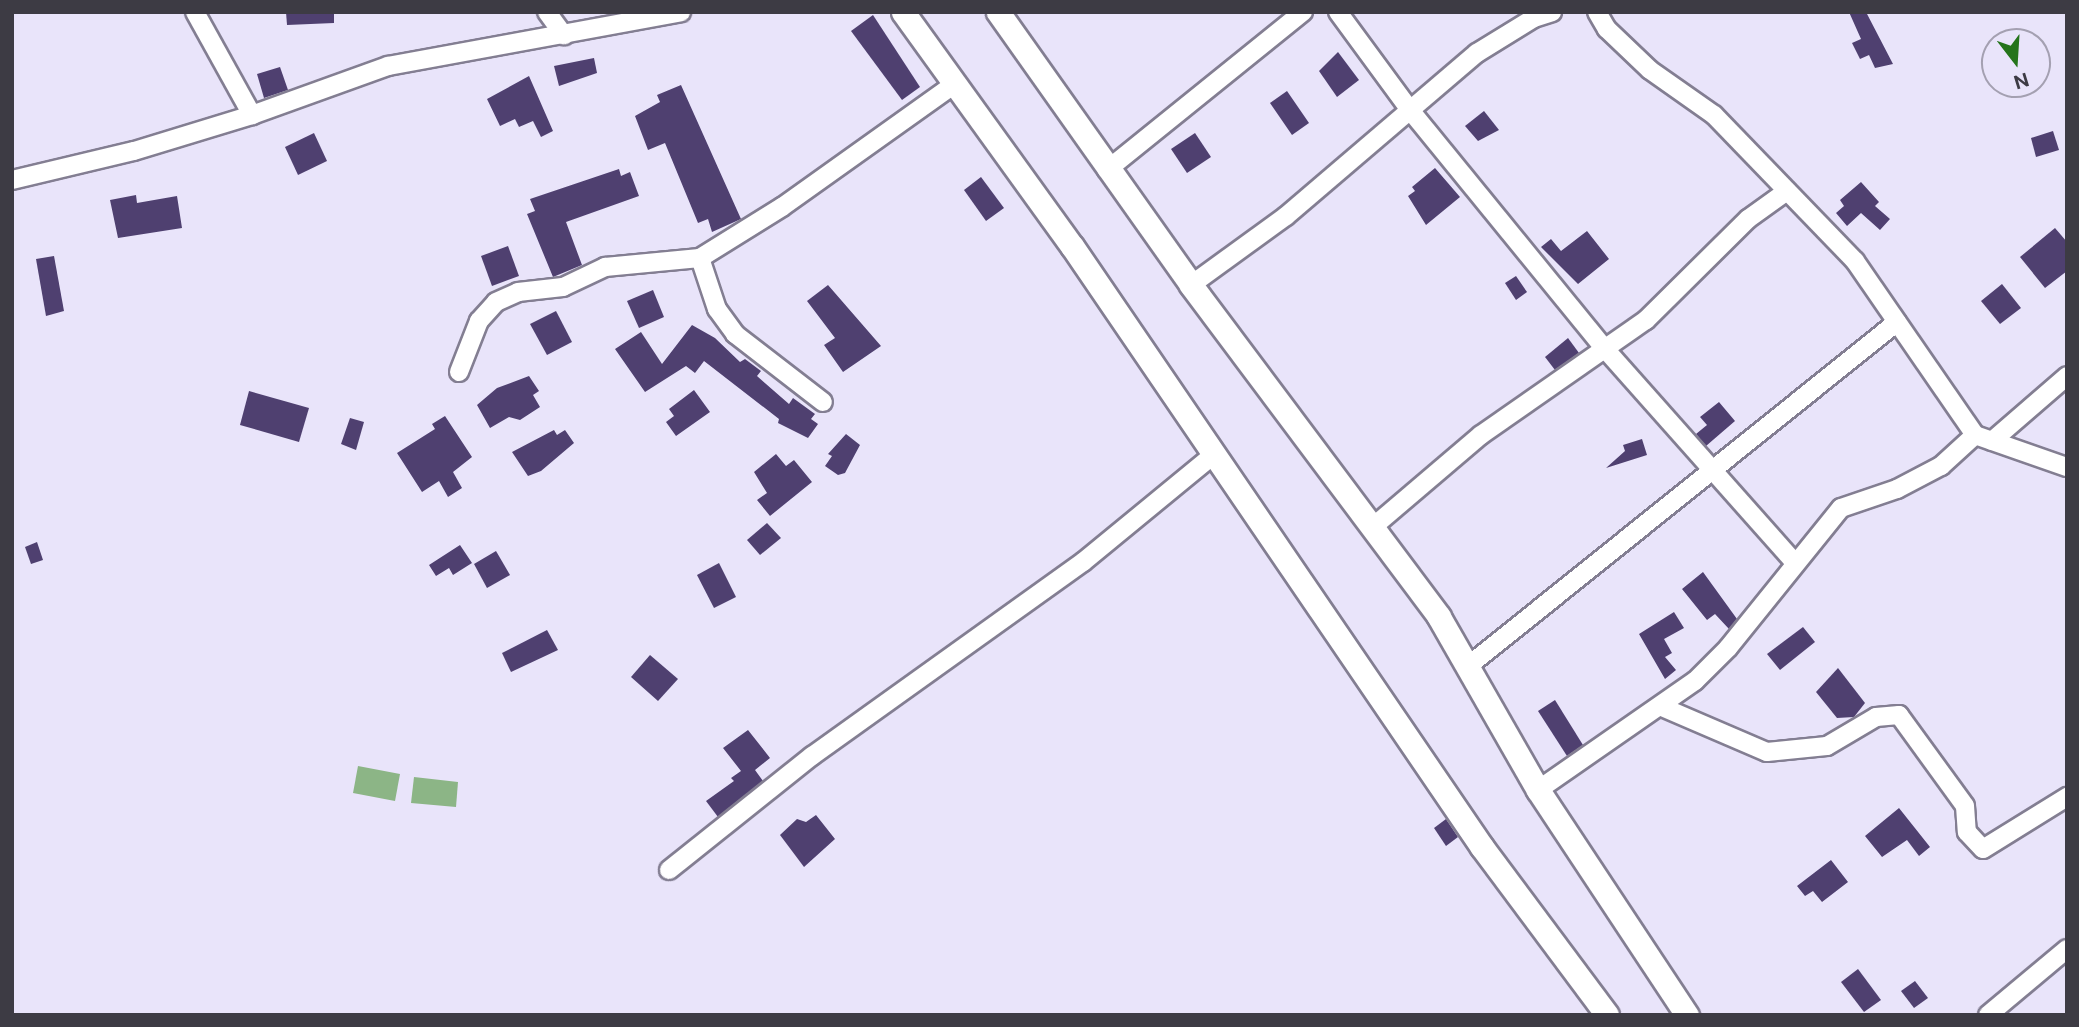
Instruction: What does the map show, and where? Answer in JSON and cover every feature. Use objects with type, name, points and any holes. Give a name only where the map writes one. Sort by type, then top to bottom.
[{"type":"street","points":[[195,12],[252,116]]},
{"type":"street","points":[[547,12],[564,35]]},
{"type":"street","points":[[12,180],[252,116],[388,66],[681,12]]},
{"type":"street","points":[[903,12],[953,85],[1072,246],[1212,456],[1482,847],[1607,1015]]},
{"type":"street","points":[[998,12],[1107,170],[1191,285],[1374,526],[1467,667],[1538,790],[1687,1015]]},
{"type":"street","points":[[1107,170],[1303,12]]},
{"type":"street","points":[[1338,12],[1410,110],[1606,350],[1710,472],[1795,563]]},
{"type":"street","points":[[1191,285],[1286,216],[1476,53],[1534,18],[1552,12]]},
{"type":"street","points":[[1597,12],[1607,29],[1650,70],[1714,115],[1855,261],[1984,438],[2067,467]]},
{"type":"street","points":[[459,372],[479,321],[496,302],[518,292],[563,287],[605,267],[700,258],[782,207],[953,85]]},
{"type":"street","points":[[1374,526],[1481,435],[1646,320],[1748,219],[1787,191]]},
{"type":"street","points":[[700,258],[717,309],[735,334],[823,402]]},
{"type":"street","points":[[1467,667],[1897,321]]},
{"type":"street","points":[[1538,790],[1662,707],[1728,648],[1841,509],[1897,489],[1941,466],[1984,438],[2067,376]]},
{"type":"street","points":[[669,870],[811,756],[1083,562],[1212,456]]},
{"type":"street","points":[[1662,707],[1767,752],[1827,746],[1876,717],[1899,715],[1965,806],[1967,832],[1983,849],[2067,797]]},
{"type":"street","points":[[1988,1015],[2067,950]]},
{"type":"shaded area","points":[[358,766],[400,774],[395,801],[353,793]]},
{"type":"shaded area","points":[[414,777],[458,782],[456,807],[411,803]]},
{"type":"building","points":[[286,12],[334,12],[334,23],[287,25]]},
{"type":"building","points":[[1849,12],[1866,12],[1893,64],[1875,68],[1869,55],[1860,59],[1852,43],[1861,39]]},
{"type":"building","points":[[873,15],[920,87],[902,100],[851,31]]},
{"type":"building","points":[[1338,52],[1359,80],[1337,97],[1319,71]]},
{"type":"building","points":[[594,58],[597,73],[559,86],[554,66]]},
{"type":"building","points":[[280,67],[288,90],[264,98],[257,74]]},
{"type":"building","points":[[529,76],[553,131],[541,137],[533,121],[519,127],[515,119],[500,126],[487,99]]},
{"type":"building","points":[[681,85],[741,219],[712,232],[708,219],[698,223],[665,143],[648,150],[635,116],[660,102],[657,95]]},
{"type":"building","points":[[1287,91],[1309,123],[1292,135],[1270,103]]},
{"type":"building","points":[[1484,111],[1499,130],[1478,141],[1465,126]]},
{"type":"building","points":[[2053,131],[2059,150],[2036,157],[2031,138]]},
{"type":"building","points":[[314,133],[327,161],[298,175],[285,147]]},
{"type":"building","points":[[1195,133],[1211,157],[1187,173],[1171,149]]},
{"type":"building","points":[[1435,168],[1460,197],[1426,225],[1408,196],[1415,191],[1412,187]]},
{"type":"building","points":[[619,169],[621,176],[630,172],[639,196],[566,222],[582,265],[553,277],[527,214],[535,211],[530,199]]},
{"type":"building","points":[[981,177],[1004,208],[986,221],[964,190]]},
{"type":"building","points":[[1861,182],[1879,202],[1875,206],[1890,219],[1880,230],[1861,213],[1847,226],[1836,213],[1844,206],[1840,200]]},
{"type":"building","points":[[136,195],[137,203],[177,196],[182,228],[118,238],[110,200]]},
{"type":"building","points":[[2055,228],[2067,242],[2067,271],[2045,288],[2020,257]]},
{"type":"building","points":[[1587,231],[1609,259],[1578,284],[1541,247],[1551,239],[1561,251]]},
{"type":"building","points":[[508,246],[519,276],[492,286],[481,256]]},
{"type":"building","points":[[54,256],[64,311],[46,316],[36,259]]},
{"type":"building","points":[[1516,276],[1527,292],[1516,300],[1505,283]]},
{"type":"building","points":[[2002,284],[2021,308],[2000,324],[1981,301]]},
{"type":"building","points":[[828,285],[881,346],[843,372],[824,345],[835,338],[807,301]]},
{"type":"building","points":[[653,290],[664,317],[639,328],[627,301]]},
{"type":"building","points":[[556,311],[572,342],[547,355],[530,324]]},
{"type":"building","points":[[692,325],[715,338],[740,362],[745,359],[761,371],[757,376],[789,404],[793,398],[815,414],[811,419],[818,424],[808,438],[778,423],[779,419],[704,361],[695,373],[686,366],[645,392],[615,349],[641,332],[662,364]]},
{"type":"building","points":[[1568,338],[1579,353],[1555,370],[1545,357]]},
{"type":"building","points":[[529,376],[539,391],[533,395],[540,407],[520,420],[509,417],[490,428],[477,405],[497,388]]},
{"type":"building","points":[[694,390],[710,412],[676,436],[666,422],[674,416],[669,409]]},
{"type":"building","points":[[249,391],[309,408],[299,442],[240,425]]},
{"type":"building","points":[[1719,402],[1735,421],[1706,446],[1696,434],[1707,425],[1700,417]]},
{"type":"building","points":[[445,416],[472,457],[453,472],[462,488],[448,497],[439,481],[422,492],[397,453],[435,429],[432,424]]},
{"type":"building","points":[[350,418],[364,422],[356,450],[341,444]]},
{"type":"building","points":[[554,430],[557,435],[565,430],[574,443],[541,471],[528,476],[512,452]]},
{"type":"building","points":[[846,434],[860,445],[845,473],[838,475],[825,466],[832,456],[828,454]]},
{"type":"building","points":[[1642,439],[1647,455],[1606,468],[1625,451],[1623,445]]},
{"type":"building","points":[[776,454],[786,466],[794,460],[812,482],[770,516],[757,500],[767,493],[754,472]]},
{"type":"building","points":[[767,523],[781,538],[760,555],[747,540]]},
{"type":"building","points":[[37,542],[43,560],[31,564],[25,547]]},
{"type":"building","points":[[460,545],[472,563],[453,575],[449,568],[436,576],[429,565]]},
{"type":"building","points":[[496,551],[510,575],[487,588],[474,564]]},
{"type":"building","points":[[719,563],[736,597],[714,608],[697,575]]},
{"type":"building","points":[[1703,572],[1737,619],[1729,629],[1715,614],[1707,620],[1682,589]]},
{"type":"building","points":[[1674,612],[1684,628],[1664,639],[1672,653],[1665,657],[1676,670],[1665,679],[1639,634]]},
{"type":"building","points":[[1803,627],[1815,642],[1780,670],[1767,654]]},
{"type":"building","points":[[547,630],[558,650],[511,672],[502,653]]},
{"type":"building","points":[[650,655],[678,679],[658,701],[631,677]]},
{"type":"building","points":[[1838,668],[1865,703],[1854,717],[1837,718],[1816,692]]},
{"type":"building","points":[[1555,700],[1583,745],[1567,756],[1538,711]]},
{"type":"building","points":[[748,730],[770,758],[755,770],[763,781],[718,817],[706,801],[734,781],[731,778],[741,771],[723,748]]},
{"type":"building","points":[[1899,808],[1930,847],[1919,856],[1907,840],[1882,857],[1865,836]]},
{"type":"building","points":[[816,815],[835,839],[804,867],[780,835],[797,819],[806,822]]},
{"type":"building","points":[[1446,819],[1458,837],[1446,846],[1434,828]]},
{"type":"building","points":[[1831,860],[1848,882],[1822,902],[1813,891],[1805,896],[1797,886]]},
{"type":"building","points":[[1858,969],[1881,1000],[1864,1012],[1841,982]]},
{"type":"building","points":[[1915,981],[1928,998],[1914,1008],[1901,991]]}]
